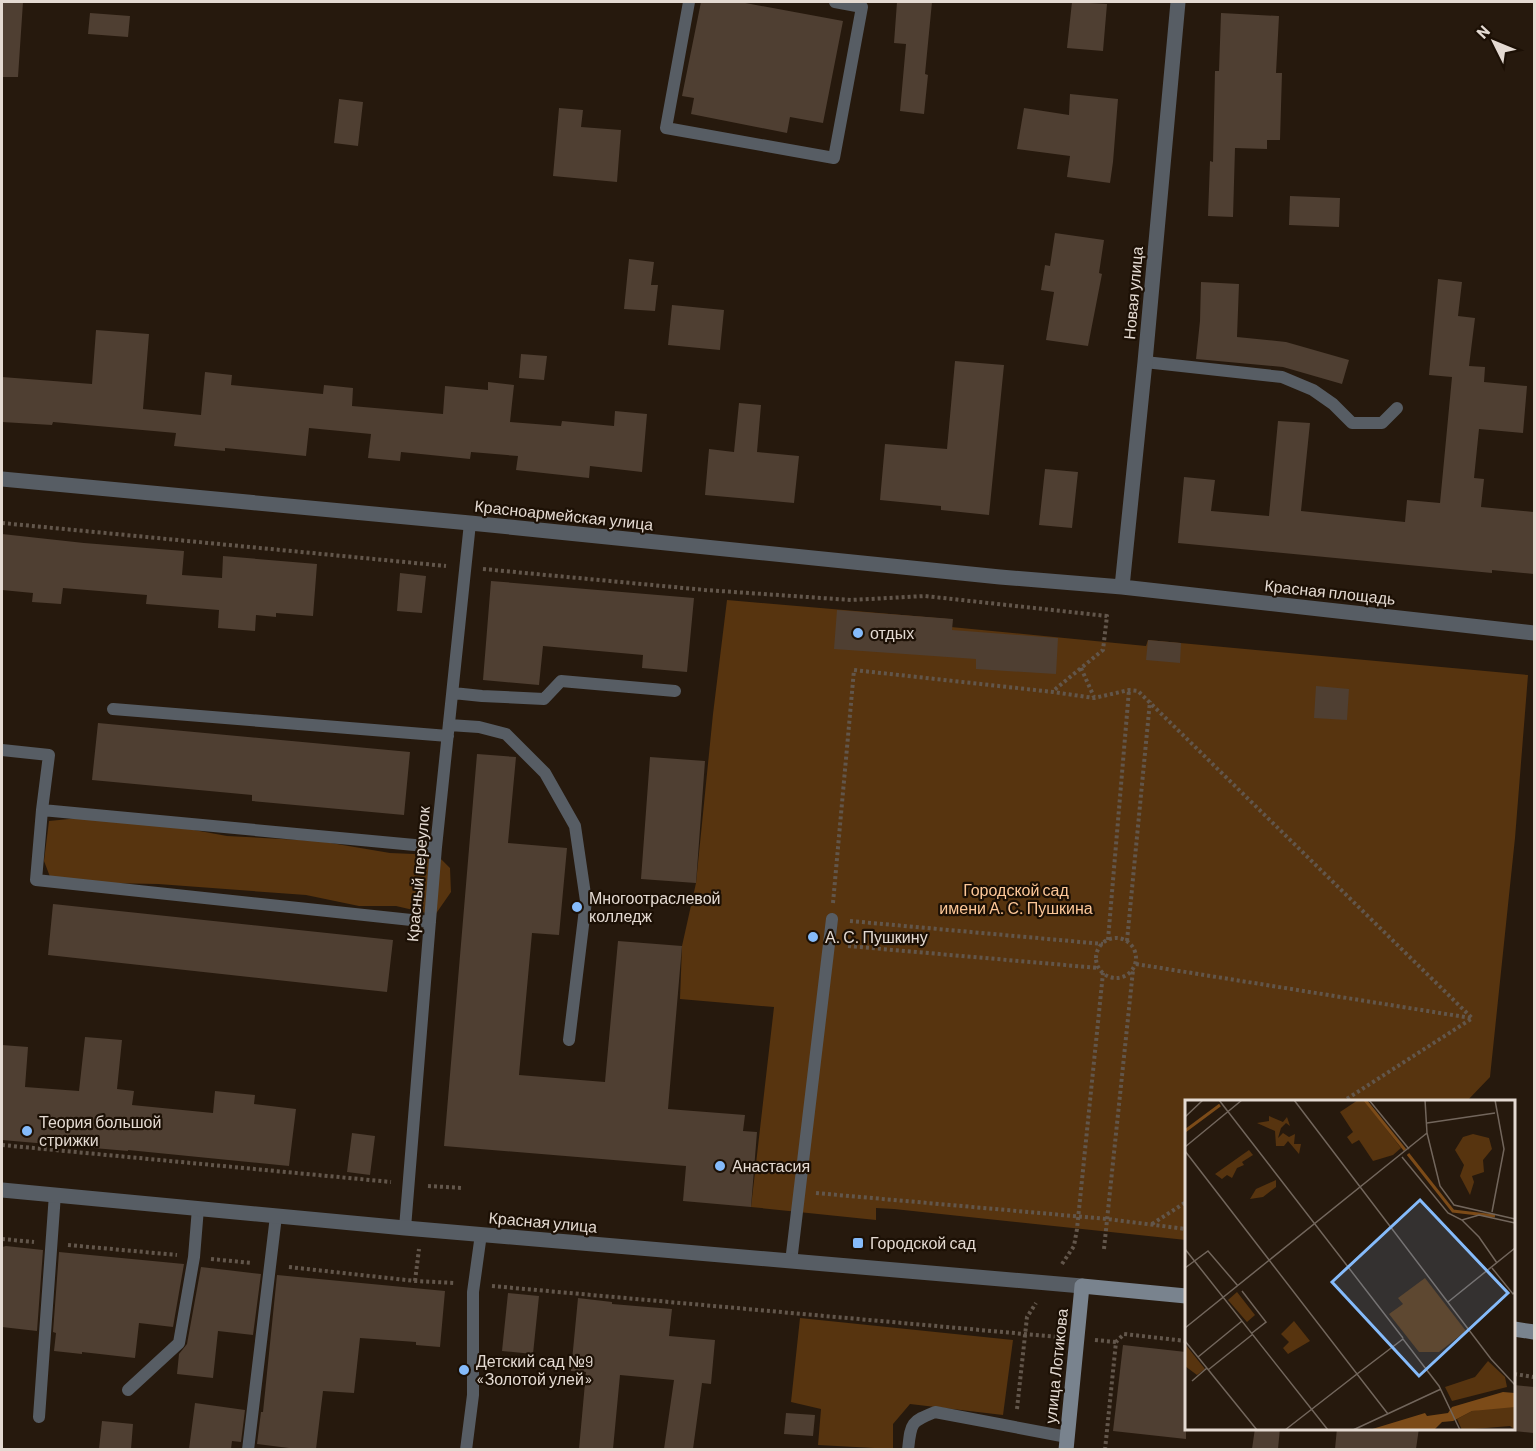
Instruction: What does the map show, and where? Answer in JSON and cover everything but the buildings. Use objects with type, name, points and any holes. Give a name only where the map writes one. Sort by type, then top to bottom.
[{"type":"main road","points":[[1082,1286],[1185,1296]]},
{"type":"main road","name":"улица Лотикова","points":[[1067,1443],[1082,1286]]},
{"type":"main road","points":[[1515,1329],[1534,1332]]},
{"type":"street","name":"Новая улица","points":[[1122,587],[1178,2]]},
{"type":"street","name":"Красноармейская улица","points":[[2,478],[470,523],[1000,578],[1122,587]]},
{"type":"street","name":"Красная площадь","points":[[1122,587],[1534,633]]},
{"type":"street","name":"Красная улица","points":[[2,1190],[405,1228],[1082,1286]]},
{"type":"lane","points":[[689,2],[666,128],[834,158],[862,7],[835,2]]},
{"type":"lane","points":[[1145,362],[1282,377],[1313,390],[1333,404],[1352,423],[1383,423],[1397,408]]},
{"type":"lane","name":"Красный переулок","points":[[405,1228],[436,847],[470,523]]},
{"type":"lane","points":[[453,693],[544,699],[561,681],[675,691]]},
{"type":"lane","points":[[112,709],[449,730],[479,728],[506,734],[545,773],[575,826],[586,901],[569,1040]]},
{"type":"lane","points":[[2,750],[48,755],[36,880],[430,922]]},
{"type":"lane","points":[[42,810],[436,847]]},
{"type":"lane","points":[[791,1262],[832,919]]},
{"type":"lane","points":[[39,1417],[55,1194]]},
{"type":"lane","points":[[128,1390],[179,1343],[194,1257],[198,1208]]},
{"type":"lane","points":[[248,1449],[276,1216]]},
{"type":"lane","points":[[466,1449],[473,1395],[473,1292],[481,1234]]},
{"type":"lane","points":[[908,1449],[910,1428],[917,1419],[935,1412],[1015,1427],[1067,1443]]},
{"type":"path","points":[[2,524],[705,590],[851,600],[925,596],[1107,616],[1103,650],[1053,692]]},
{"type":"path","points":[[1081,668],[1094,698]]},
{"type":"path","points":[[1103,944],[832,919],[854,669],[1094,698],[1129,690],[1138,691],[1472,1018]]},
{"type":"path","points":[[1108,940],[1129,690]]},
{"type":"path","points":[[1127,941],[1150,701]]},
{"type":"path","points":[[1104,1249],[1133,970],[1136,964],[1135,951],[1127,941],[1108,940],[1099,949],[1096,955],[1099,968],[1103,973],[1115,979],[1122,978],[1133,970]]},
{"type":"path","points":[[829,944],[1099,968]]},
{"type":"path","points":[[1136,964],[1472,1018]]},
{"type":"path","points":[[1015,1427],[1027,1317],[1074,1246],[1079,1217],[1103,973]]},
{"type":"path","points":[[1344,1100],[1472,1018]]},
{"type":"path","points":[[2,1145],[463,1188]]},
{"type":"path","points":[[800,1192],[1107,1219],[1185,1229]]},
{"type":"path","points":[[1151,1225],[1185,1203]]},
{"type":"path","points":[[416,1281],[475,1284],[1024,1334]]},
{"type":"path","points":[[1105,1449],[1116,1342],[1124,1334],[1185,1341]]},
{"type":"path","points":[[1515,1374],[1534,1377]]},
{"type":"green space","name":"Городской сад имени А. С. Пушкина","points":[[727,600],[949,619],[951,627],[1146,646],[1148,640],[1528,675],[1515,838],[1490,1077],[1468,1100],[1185,1100],[1185,1240],[894,1209],[876,1208],[876,1220],[751,1207],[774,1007],[680,999],[682,946],[696,883]]},
{"type":"green space","points":[[79,818],[139,820],[227,836],[319,841],[390,853],[437,855],[450,868],[451,892],[435,915],[396,906],[359,906],[306,895],[158,884],[52,882],[44,861],[49,821]]},
{"type":"green space","points":[[800,1318],[1013,1340],[1003,1415],[910,1404],[893,1424],[893,1449],[818,1445],[821,1409],[791,1402]]},
{"type":"place","name":"отдых","points":[[858,633]]},
{"type":"place","name":"Многоотраслевой колледж","points":[[577,907]]},
{"type":"place","name":"А. С. Пушкину","points":[[813,937]]},
{"type":"place","name":"Теория большой стрижки","points":[[27,1131]]},
{"type":"place","name":"Анастасия","points":[[720,1166]]},
{"type":"place","name":"Городской сад","points":[[858,1243]]},
{"type":"place","name":"Детский сад №9 «Золотой улей»","points":[[464,1370]]}]
